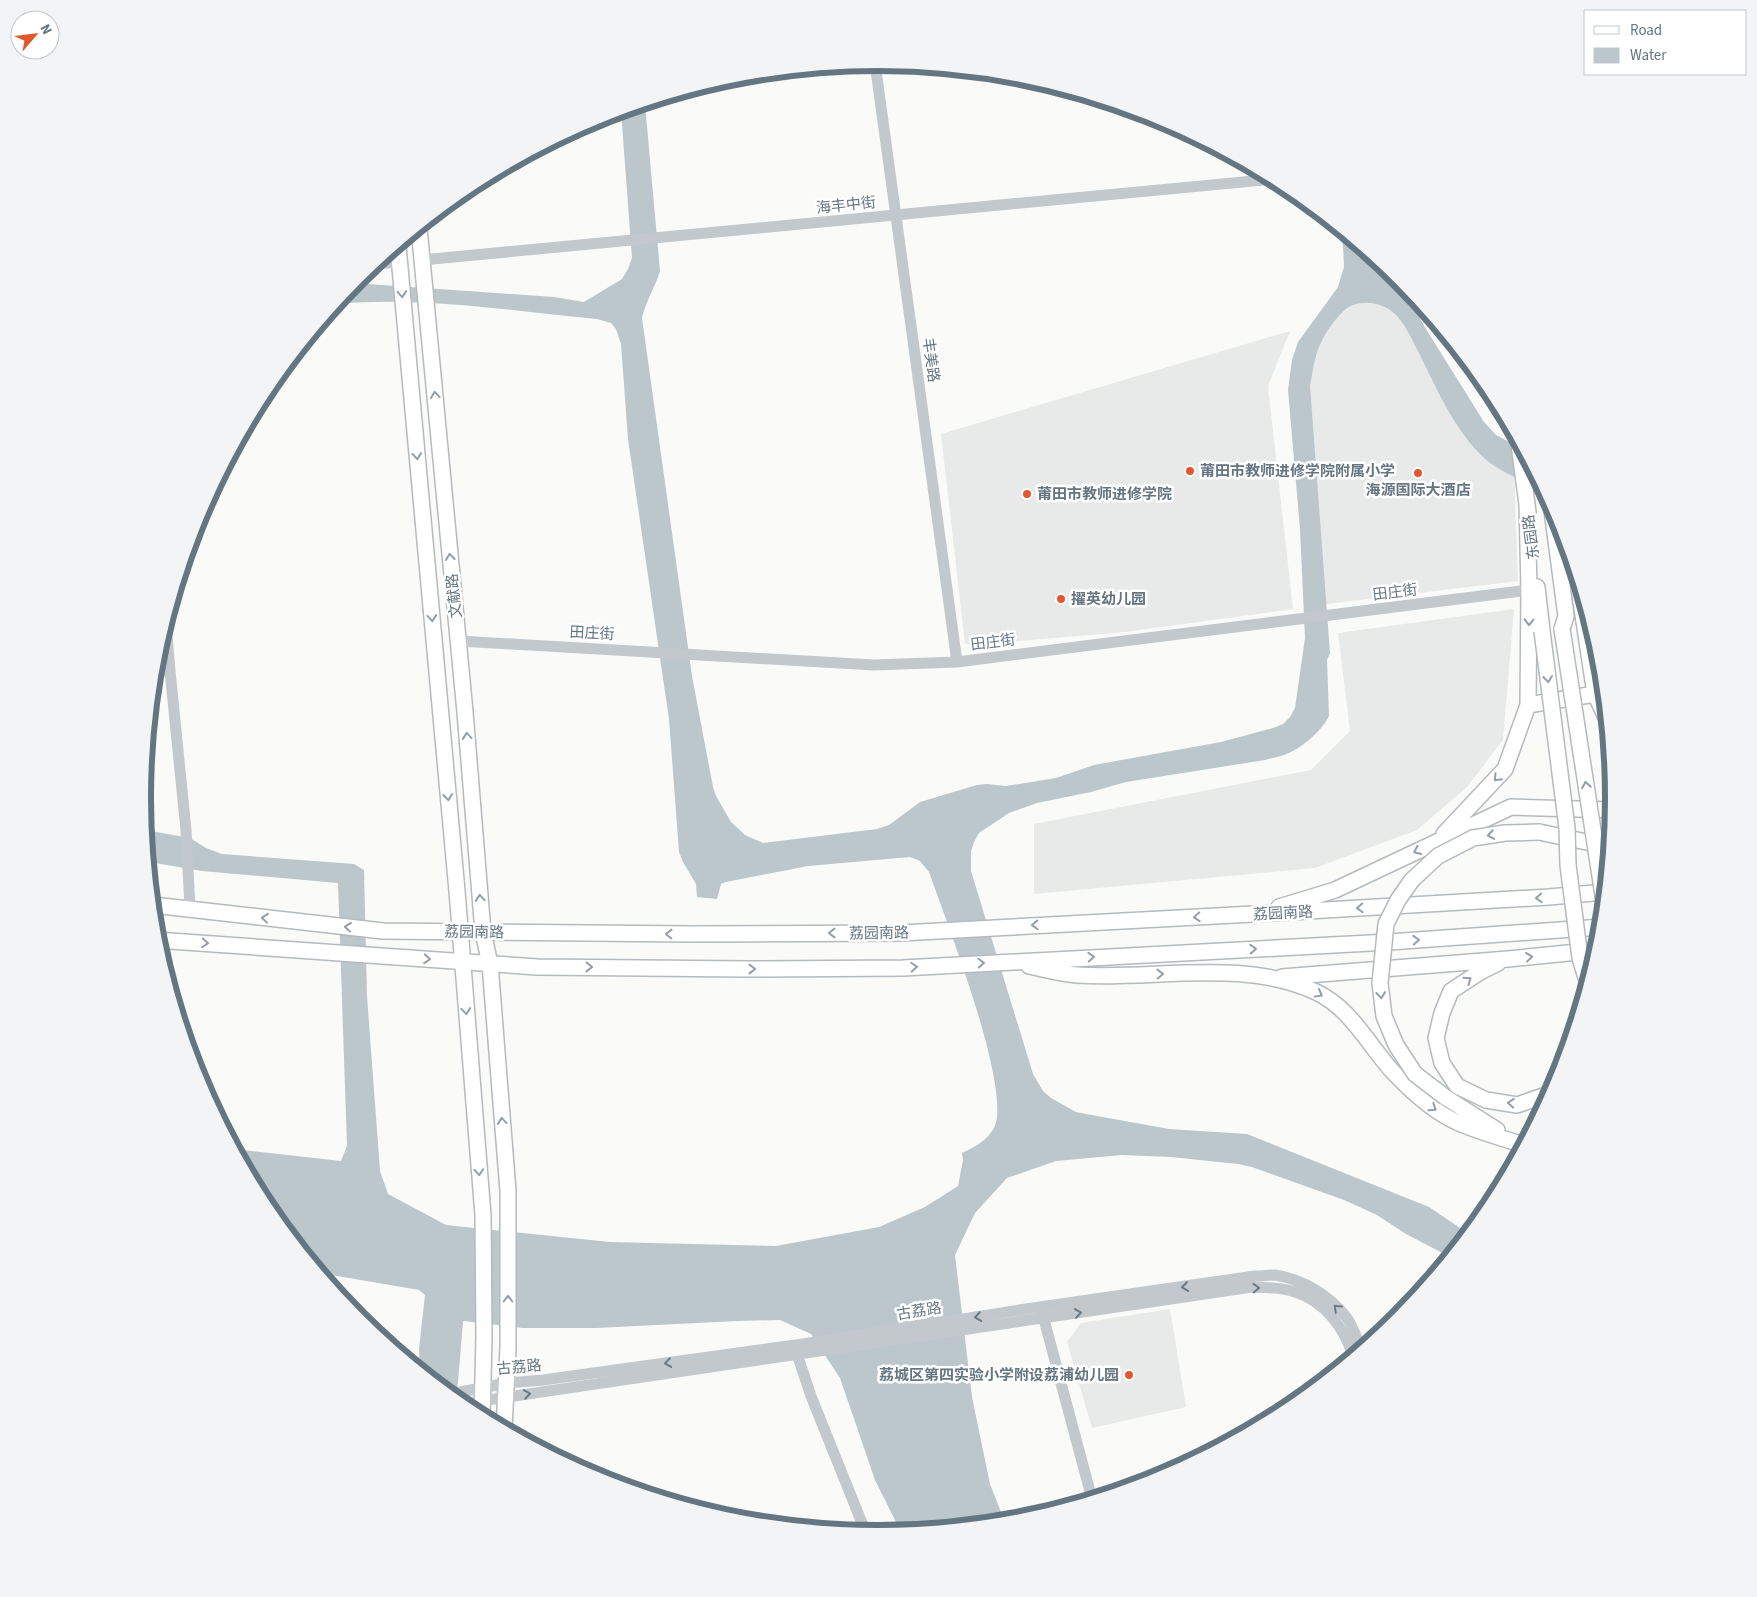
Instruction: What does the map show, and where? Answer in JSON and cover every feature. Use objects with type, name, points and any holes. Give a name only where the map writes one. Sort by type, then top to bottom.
[{"type":"main road","name":"文献路","points":[[420,235],[483,932],[490,964],[508,1191],[508,1348],[504,1422]]},
{"type":"main road","points":[[398,253],[440,702],[483,1223],[484,1337],[482,1408]]},
{"type":"main road","name":"东园路","points":[[1521,459],[1567,828],[1568,865],[1580,958],[1584,972]]},
{"type":"main road","points":[[1437,841],[1505,770],[1528,704],[1529,590],[1527,504]]},
{"type":"main road","name":"东园路","points":[[1555,533],[1566,616],[1562,629],[1601,882]]},
{"type":"main road","points":[[1586,630],[1596,694],[1600,703]]},
{"type":"main road","points":[[1528,704],[1596,694]]},
{"type":"main road","points":[[1257,914],[1335,890],[1511,807],[1606,810]]},
{"type":"main road","points":[[1519,1143],[1446,1097],[1415,1074],[1396,1045],[1384,1016],[1380,982],[1386,924],[1398,900],[1412,880],[1438,856],[1473,838],[1504,832],[1539,832],[1604,846]]},
{"type":"main road","name":"荔园南路","points":[[159,906],[384,931],[701,934],[901,933],[1257,914],[1600,892]]},
{"type":"main road","name":"荔园南路","points":[[165,941],[537,967],[903,968],[1389,942],[1594,928]]},
{"type":"main road","points":[[1271,978],[1589,951]]},
{"type":"main road","points":[[1508,959],[1480,972],[1451,991],[1442,1013],[1436,1038],[1442,1064],[1457,1086],[1486,1100],[1516,1105],[1541,1097]]},
{"type":"main road","points":[[1007,962],[1076,975],[1228,973],[1283,979],[1317,993],[1342,1009],[1362,1030],[1394,1072],[1428,1105],[1458,1123],[1518,1143]]},
{"type":"street","name":"丰美路","points":[[876,71],[957,662]]},
{"type":"street","name":"海丰中街","points":[[422,260],[1261,180]]},
{"type":"street","points":[[387,263],[399,262]]},
{"type":"street","name":"田庄街","points":[[458,641],[874,665],[957,662],[1529,590]]},
{"type":"street","points":[[163,671],[186,830],[190,910]]},
{"type":"street","name":"古荔路","points":[[1042,1313],[1255,1276],[1274,1275],[1309,1285],[1321,1293],[1347,1318],[1359,1344]]},
{"type":"street","name":"古荔路","points":[[462,1394],[482,1394],[802,1350],[1042,1313],[1252,1287],[1295,1292],[1306,1297],[1329,1314],[1345,1336],[1351,1351]]},
{"type":"street","points":[[1042,1313],[1091,1494]]},
{"type":"street","points":[[802,1350],[811,1396],[863,1525]]},
{"type":"street","name":"古荔路","points":[[470,1400],[482,1394]]},
{"type":"shaded area","points":[[1367,293],[1392,300],[1514,469],[1518,581],[1311,606],[1305,344]]},
{"type":"shaded area","points":[[1290,331],[1268,386],[1293,609],[1125,632],[965,644],[941,434]]},
{"type":"shaded area","points":[[1514,609],[1503,740],[1467,787],[1417,830],[1315,868],[1034,894],[1034,824],[1311,770],[1350,731],[1338,633]]},
{"type":"shaded area","name":"荔城区第四实验小学附设荔浦幼儿园","points":[[1170,1309],[1186,1407],[1092,1428],[1067,1342],[1081,1323]]},
{"type":"water","points":[[646,110],[660,271],[642,318],[692,676],[716,796],[731,822],[745,835],[763,843],[877,829],[889,825],[920,802],[977,785],[1006,786],[1056,778],[1094,765],[1221,742],[1273,728],[1283,724],[1290,717],[1295,708],[1305,638],[1300,529],[1288,390],[1292,360],[1298,342],[1338,287],[1344,267],[1342,239],[1393,284],[1412,305],[1484,422],[1496,435],[1513,444],[1535,487],[1493,465],[1469,442],[1453,418],[1408,333],[1395,314],[1381,305],[1364,303],[1353,305],[1335,320],[1321,342],[1315,359],[1310,386],[1330,653],[1327,660],[1329,716],[1325,722],[1316,734],[1304,744],[1284,755],[1265,760],[1126,782],[1091,792],[1037,803],[1009,813],[979,833],[974,842],[971,851],[971,871],[1033,1074],[1043,1091],[1051,1098],[1076,1112],[1086,1114],[1169,1129],[1247,1134],[1429,1207],[1463,1230],[1444,1254],[1406,1234],[1377,1215],[1344,1200],[1252,1167],[1238,1164],[1171,1157],[1122,1155],[1056,1161],[1007,1178],[975,1213],[955,1255],[972,1397],[990,1484],[1002,1515],[973,1520],[898,1525],[875,1480],[840,1378],[811,1334],[780,1320],[596,1328],[523,1328],[455,1320],[445,1344],[446,1382],[436,1375],[420,1362],[419,1349],[425,1295],[419,1290],[329,1275],[274,1203],[242,1150],[341,1161],[347,1146],[338,883],[202,871],[154,863],[152,831],[190,838],[206,848],[222,854],[354,864],[364,870],[367,996],[380,1171],[388,1194],[446,1225],[610,1242],[776,1246],[879,1227],[925,1207],[958,1186],[963,1160],[962,1153],[984,1140],[994,1128],[997,1108],[994,1078],[986,1042],[962,963],[929,872],[920,861],[910,857],[808,866],[726,882],[721,884],[717,899],[697,897],[696,884],[679,852],[669,719],[628,439],[621,344],[616,329],[611,323],[597,319],[467,306],[402,302],[346,303],[364,284],[368,284],[554,297],[584,302],[622,279],[632,258],[622,119]]},
{"type":"waterway","points":[[449,1384],[456,1298]]},
{"type":"place","name":"莆田市教师进修学院附属小学","points":[[1190,471]]},
{"type":"place","name":"海源国际大酒店","points":[[1418,473]]},
{"type":"place","name":"莆田市教师进修学院","points":[[1027,494]]},
{"type":"place","name":"擢英幼儿园","points":[[1061,599]]},
{"type":"place","name":"荔城区第四实验小学附设荔浦幼儿园","points":[[1129,1375]]}]
